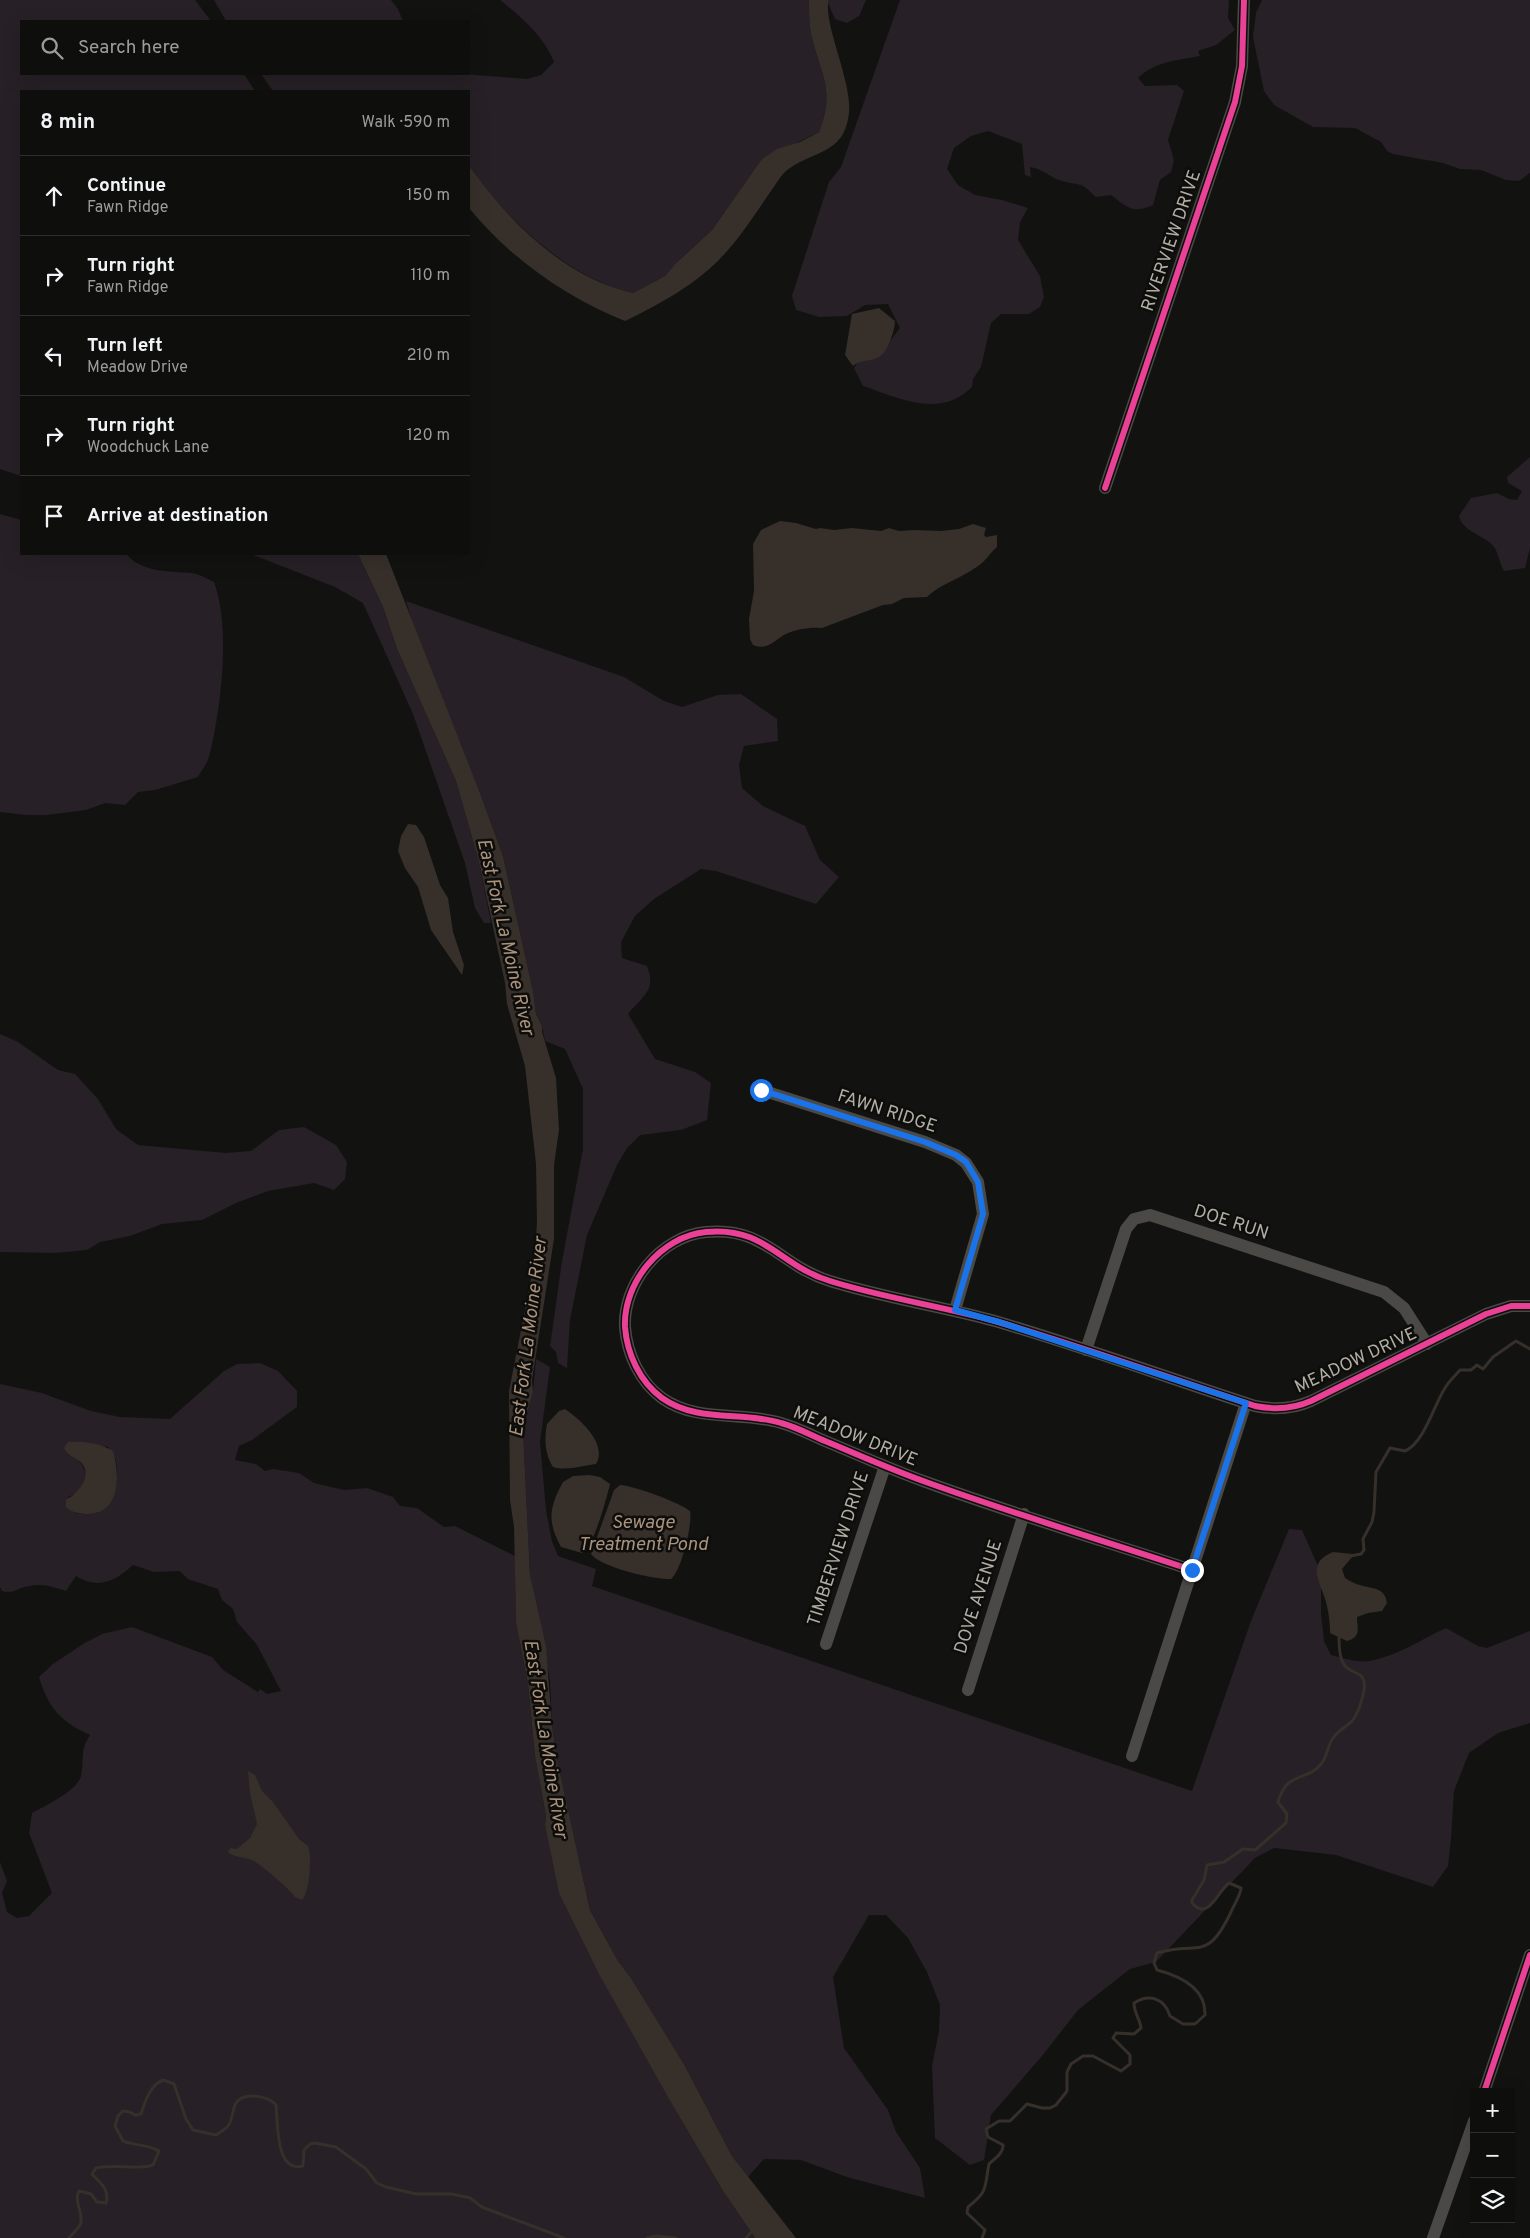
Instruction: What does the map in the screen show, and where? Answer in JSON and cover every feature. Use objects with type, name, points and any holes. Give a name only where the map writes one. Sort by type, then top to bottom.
[{"type":"street","name":"RIVERVIEW DRIVE","points":[[1104,488],[1235,102],[1242,66],[1244,0]]},
{"type":"street","name":"FAWN RIDGE","points":[[761,1090],[925,1142],[956,1155],[966,1162],[978,1182],[983,1214],[955,1310]]},
{"type":"street","name":"DOE RUN","points":[[1086,1350],[1126,1229],[1134,1220],[1150,1215],[1384,1292],[1404,1308],[1427,1344]]},
{"type":"street","name":"MEADOW DRIVE","points":[[1192,1570],[927,1483],[777,1422],[757,1418],[702,1414],[683,1408],[661,1397],[645,1381],[637,1368],[628,1345],[625,1319],[634,1286],[653,1258],[675,1242],[704,1232],[725,1231],[752,1237],[807,1272],[828,1281],[955,1310],[1086,1350],[1246,1403],[1263,1408],[1278,1409],[1303,1404],[1486,1314],[1511,1306],[1530,1306]]},
{"type":"street","points":[[1132,1756],[1246,1403]]},
{"type":"street","name":"TIMBERVIEW DRIVE","points":[[826,1644],[884,1466]]},
{"type":"street","name":"DOVE AVENUE","points":[[968,1690],[1024,1514]]},
{"type":"street","points":[[1485,2088],[1530,1955]]},
{"type":"street","points":[[1433,2238],[1470,2132]]},
{"type":"shaded area","points":[[0,0],[195,0],[210,20],[20,20],[20,75],[245,75],[254,90],[20,90],[20,476],[0,469]]},
{"type":"shaded area","points":[[214,0],[391,0],[398,9],[403,20],[225,20]]},
{"type":"shaded area","points":[[500,0],[809,0],[811,33],[823,74],[826,94],[824,118],[819,132],[761,160],[712,230],[675,264],[665,276],[633,293],[612,287],[592,278],[555,255],[521,227],[478,180],[470,168],[470,90],[272,90],[262,75],[470,74],[527,79],[541,75],[554,62],[538,35]]},
{"type":"shaded area","points":[[829,0],[866,0],[859,16],[847,23],[835,19],[828,3]]},
{"type":"shaded area","points":[[900,0],[1229,0],[1228,18],[1235,30],[1216,45],[1198,51],[1200,56],[1159,65],[1151,68],[1138,78],[1145,86],[1177,85],[1184,91],[1168,140],[1174,160],[1171,172],[1160,180],[1153,205],[1146,208],[1130,208],[1111,195],[1096,197],[1082,186],[1059,180],[1035,168],[1030,167],[1031,177],[1025,175],[1022,144],[988,131],[971,136],[954,148],[947,169],[958,185],[975,195],[1002,200],[1028,208],[1020,222],[1018,240],[1040,276],[1044,297],[1040,307],[1029,314],[1001,314],[991,323],[981,367],[973,379],[972,387],[960,397],[947,402],[933,404],[905,400],[863,386],[854,368],[858,362],[878,357],[900,328],[888,304],[865,305],[847,316],[819,317],[796,310],[792,296],[829,182],[841,167]]},
{"type":"shaded area","points":[[1262,0],[1530,0],[1530,173],[1519,181],[1506,180],[1481,170],[1460,169],[1443,163],[1393,154],[1387,151],[1381,142],[1355,128],[1313,127],[1274,105],[1264,91],[1253,37],[1256,13]]},
{"type":"shaded area","points":[[1530,457],[1530,548],[1525,568],[1504,571],[1497,552],[1492,545],[1467,528],[1459,516],[1471,498],[1497,493],[1509,499],[1517,500],[1522,491],[1508,483],[1507,477]]},
{"type":"shaded area","points":[[0,514],[20,520],[20,555],[127,555],[140,565],[148,568],[195,574],[214,582],[222,622],[222,669],[213,738],[208,760],[198,777],[155,790],[138,792],[125,805],[105,803],[86,810],[47,815],[0,812]]},
{"type":"shaded area","points":[[254,555],[358,555],[383,607],[397,649],[456,781],[479,862],[491,923],[484,923],[475,908],[465,863],[413,714],[363,603],[335,587]]},
{"type":"shaded area","points":[[406,601],[624,677],[664,701],[682,707],[718,695],[741,694],[777,719],[778,741],[744,746],[739,765],[742,788],[763,806],[805,826],[820,860],[839,877],[816,904],[716,871],[701,869],[654,899],[635,916],[621,942],[622,958],[647,966],[650,981],[647,992],[628,1014],[655,1059],[695,1072],[711,1083],[707,1120],[681,1130],[640,1135],[627,1148],[617,1165],[587,1235],[570,1320],[567,1368],[558,1363],[556,1352],[550,1346],[562,1261],[583,1149],[583,1089],[565,1049],[545,1041],[542,1026],[536,1014],[533,991],[503,856],[480,793],[416,635]]},
{"type":"shaded area","points":[[0,1034],[18,1042],[58,1070],[75,1074],[98,1099],[116,1129],[138,1145],[226,1153],[251,1151],[279,1130],[304,1127],[336,1145],[347,1162],[345,1179],[334,1190],[314,1183],[268,1191],[236,1203],[202,1220],[162,1224],[130,1236],[100,1242],[87,1250],[55,1253],[0,1252]]},
{"type":"shaded area","points":[[536,1359],[550,1367],[540,1442],[546,1510],[552,1541],[558,1556],[596,1569],[592,1586],[1192,1791],[1251,1621],[1289,1529],[1302,1530],[1321,1573],[1321,1613],[1324,1641],[1331,1655],[1355,1661],[1380,1659],[1446,1628],[1478,1646],[1487,1648],[1530,1631],[1530,1723],[1498,1733],[1469,1753],[1454,1791],[1448,1866],[1433,1887],[1336,1855],[1274,1848],[1255,1858],[1156,1962],[1130,1969],[1078,2010],[1042,2056],[991,2115],[984,2160],[970,2165],[935,2138],[932,2066],[939,2031],[940,2005],[927,1972],[908,1938],[886,1915],[869,1915],[833,1977],[844,2048],[888,2110],[896,2132],[920,2168],[925,2198],[847,2177],[801,2160],[764,2159],[748,2177],[732,2156],[684,2064],[631,1978],[618,1961],[590,1910],[557,1759],[552,1726],[550,1680],[530,1575],[523,1430],[533,1392]]},
{"type":"shaded area","points":[[260,1363],[278,1371],[297,1391],[297,1407],[252,1440],[239,1446],[235,1460],[256,1464],[265,1471],[273,1469],[299,1473],[314,1483],[344,1490],[367,1488],[393,1497],[400,1506],[417,1508],[444,1527],[455,1526],[515,1556],[516,1623],[528,1684],[535,1756],[546,1816],[545,1825],[673,2106],[723,2191],[755,2238],[0,2238],[0,1862],[7,1881],[2,1893],[7,1912],[17,1918],[29,1916],[52,1893],[29,1833],[32,1813],[67,1793],[78,1782],[82,1770],[83,1751],[90,1735],[71,1725],[57,1713],[51,1706],[39,1677],[53,1664],[83,1644],[102,1634],[132,1627],[212,1657],[223,1670],[258,1692],[260,1689],[267,1694],[281,1691],[257,1645],[237,1622],[233,1609],[222,1600],[218,1589],[188,1579],[180,1571],[154,1572],[133,1565],[120,1575],[106,1582],[92,1582],[76,1576],[66,1591],[43,1585],[34,1585],[12,1591],[2,1591],[0,1587],[0,1384],[42,1393],[91,1411],[120,1417],[170,1419],[224,1371],[237,1364]],"holes":[[[77,1442],[108,1447],[115,1457],[117,1467],[117,1482],[113,1497],[98,1512],[90,1514],[75,1513],[68,1497],[79,1490],[85,1479],[83,1467],[74,1458]]]},
{"type":"water","points":[[809,0],[829,0],[830,22],[849,99],[846,127],[841,137],[834,145],[794,165],[784,173],[740,236],[717,262],[693,282],[653,307],[625,321],[581,300],[560,288],[521,259],[502,243],[470,209],[470,167],[520,227],[561,261],[584,274],[608,285],[633,293],[665,276],[675,264],[712,230],[761,160],[777,149],[800,142],[819,132],[824,118],[826,94],[809,19]]},
{"type":"water","points":[[879,308],[895,321],[888,346],[879,357],[859,362],[853,366],[845,355],[852,314]]},
{"type":"water","points":[[780,521],[796,523],[816,529],[852,528],[881,531],[889,528],[899,531],[941,531],[959,529],[973,524],[986,528],[984,535],[986,537],[997,535],[997,547],[981,564],[938,588],[927,597],[904,598],[892,604],[883,605],[822,628],[794,631],[763,647],[753,645],[750,639],[749,619],[754,591],[753,544],[761,530]]},
{"type":"water","name":"East Fork La Moine River","points":[[358,555],[386,555],[480,793],[503,856],[533,991],[536,1014],[542,1026],[542,1032],[556,1078],[559,1130],[554,1165],[554,1239],[532,1380],[533,1392],[523,1430],[530,1575],[546,1646],[552,1726],[557,1759],[590,1910],[618,1961],[631,1978],[684,2064],[732,2156],[796,2238],[755,2238],[723,2191],[673,2106],[599,1974],[559,1893],[545,1825],[546,1816],[535,1756],[528,1684],[516,1623],[514,1527],[510,1500],[509,1391],[534,1264],[537,1223],[536,1164],[525,1066],[507,1004],[505,983],[479,862],[456,781],[397,649],[383,607]]},
{"type":"water","points":[[408,824],[416,825],[424,837],[440,885],[448,898],[453,932],[464,965],[462,975],[431,930],[418,887],[405,868],[398,851],[401,836]]},
{"type":"water","name":"Sewage Treatment Pond","points":[[565,1409],[585,1426],[595,1440],[599,1456],[596,1464],[569,1468],[553,1467],[548,1457],[546,1446],[547,1424],[559,1411]]},
{"type":"water","points":[[68,1442],[92,1443],[113,1451],[117,1470],[115,1491],[107,1507],[99,1512],[79,1513],[71,1511],[66,1507],[66,1500],[81,1486],[85,1477],[83,1465],[64,1448]]},
{"type":"water","name":"Sewage Treatment Pond","points":[[590,1475],[600,1477],[610,1484],[595,1533],[591,1542],[582,1553],[561,1547],[553,1530],[552,1515],[555,1499],[563,1482],[573,1476]]},
{"type":"water","name":"Sewage Treatment Pond","points":[[620,1485],[656,1495],[690,1511],[690,1526],[682,1558],[675,1575],[671,1579],[628,1572],[605,1564],[591,1554],[614,1490]]},
{"type":"water","points":[[1333,1552],[1353,1554],[1342,1569],[1345,1578],[1356,1584],[1381,1591],[1387,1603],[1382,1611],[1357,1617],[1357,1635],[1347,1641],[1330,1633],[1327,1606],[1317,1576],[1319,1563],[1324,1557]]},
{"type":"water","points":[[248,1771],[255,1775],[262,1791],[273,1802],[299,1839],[308,1846],[310,1858],[309,1874],[307,1890],[302,1900],[295,1897],[276,1878],[254,1861],[234,1856],[228,1852],[230,1848],[237,1849],[250,1838],[257,1824],[250,1793]]},
{"type":"waterway","points":[[1350,1556],[1361,1554],[1364,1550],[1363,1539],[1372,1522],[1374,1512],[1376,1472],[1390,1448],[1405,1451],[1412,1447],[1423,1432],[1445,1388],[1460,1370],[1471,1370],[1477,1365],[1483,1369],[1493,1357],[1516,1341],[1530,1349]]},
{"type":"waterway","points":[[982,2238],[985,2230],[967,2213],[968,2207],[983,2193],[989,2164],[1003,2148],[1003,2145],[988,2137],[986,2129],[999,2121],[1010,2121],[1027,2104],[1042,2108],[1050,2108],[1056,2105],[1067,2091],[1067,2072],[1071,2064],[1083,2056],[1093,2056],[1121,2071],[1130,2064],[1130,2055],[1113,2038],[1116,2033],[1134,2034],[1141,2028],[1134,2003],[1146,1998],[1156,1999],[1165,2005],[1170,2016],[1183,2024],[1195,2024],[1205,2015],[1201,1997],[1196,1990],[1183,1980],[1157,1970],[1154,1963],[1157,1953],[1200,1947],[1215,1939],[1231,1912],[1241,1888],[1229,1883],[1213,1903],[1203,1909],[1198,1908],[1192,1903],[1192,1900],[1204,1880],[1207,1865],[1224,1862],[1243,1849],[1255,1850],[1286,1823],[1287,1814],[1278,1802],[1286,1785],[1316,1769],[1322,1763],[1333,1738],[1355,1717],[1362,1699],[1364,1684],[1361,1676],[1350,1670],[1343,1663],[1340,1654],[1339,1637]]},
{"type":"waterway","points":[[69,2238],[79,2227],[81,2221],[77,2199],[79,2191],[91,2194],[97,2202],[106,2203],[107,2194],[101,2183],[92,2174],[96,2168],[110,2166],[146,2167],[153,2165],[159,2151],[123,2141],[115,2126],[118,2116],[123,2111],[135,2115],[141,2114],[151,2090],[158,2082],[163,2080],[174,2084],[186,2119],[193,2130],[216,2135],[228,2126],[236,2103],[240,2099],[250,2096],[262,2097],[276,2105],[280,2144],[287,2162],[294,2166],[303,2166],[304,2150],[310,2144],[315,2143],[336,2147],[366,2169],[377,2183],[386,2187],[416,2194],[452,2194],[470,2198],[482,2207],[564,2238]]},
{"type":"waterway","points":[[746,2238],[752,2231]]},
{"type":"waterway","points":[[647,2238],[656,2236],[676,2238]]},
{"type":"cycle path","points":[[1105,488],[1235,102],[1242,66],[1244,0]]},
{"type":"cycle path","points":[[1192,1570],[959,1494],[787,1425],[766,1420],[705,1414],[676,1406],[654,1391],[636,1367],[626,1337],[625,1327],[626,1310],[630,1294],[648,1264],[674,1242],[690,1235],[706,1232],[726,1232],[743,1235],[758,1241],[813,1274],[830,1281],[995,1321],[1255,1406],[1270,1408],[1297,1406],[1311,1401],[1486,1314],[1511,1306],[1530,1306]]},
{"type":"cycle path","points":[[1485,2088],[1530,1955]]},
{"type":"route","points":[[761,1090],[925,1142],[956,1155],[966,1162],[981,1190],[983,1214],[955,1310],[999,1322],[1246,1403],[1192,1570]]}]
